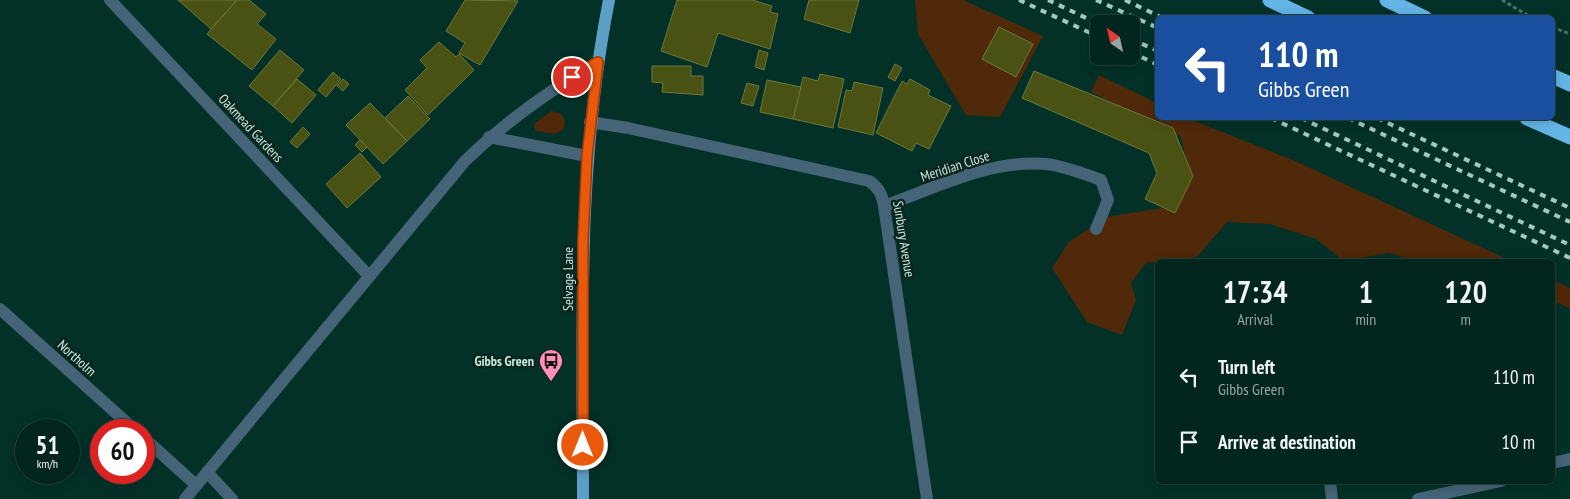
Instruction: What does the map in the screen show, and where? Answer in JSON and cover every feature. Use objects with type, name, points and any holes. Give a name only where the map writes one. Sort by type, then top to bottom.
[{"type":"highway","points":[[1270,0],[1302,15]]},
{"type":"highway","points":[[1387,0],[1419,15]]},
{"type":"highway","points":[[1555,77],[1570,84]]},
{"type":"highway","points":[[1532,120],[1570,137]]},
{"type":"main road","name":"Selvage Lane","points":[[584,499],[583,240],[587,156],[598,62],[609,0]]},
{"type":"street","name":"Oakmead Gardens","points":[[110,0],[370,276]]},
{"type":"street","points":[[185,499],[465,161],[489,137],[559,85],[598,62]]},
{"type":"street","name":"Sunbury Avenue","points":[[590,122],[628,128],[869,181],[877,186],[882,194],[884,206],[927,499]]},
{"type":"street","points":[[489,137],[587,156]]},
{"type":"street","name":"Meridian Close","points":[[884,206],[980,172],[1010,166],[1046,164],[1066,168],[1101,180],[1108,200],[1096,229]]},
{"type":"street","name":"Northolm","points":[[0,309],[123,419]]},
{"type":"street","points":[[155,448],[196,485]]},
{"type":"street","points":[[1555,462],[1570,459]]},
{"type":"street","points":[[207,472],[232,499]]},
{"type":"street","points":[[1330,484],[1332,499]]},
{"type":"street","points":[[1418,499],[1487,484]]},
{"type":"path","points":[[1502,0],[1527,15]]},
{"type":"path","points":[[1555,28],[1570,34]]},
{"type":"shaded area","points":[[915,0],[963,0],[1043,36],[1000,117],[966,115],[918,34]]},
{"type":"shaded area","points":[[1099,75],[1155,102],[1155,120],[1192,120],[1295,161],[1507,259],[1408,259],[1389,253],[1355,259],[1341,259],[1316,239],[1270,224],[1227,222],[1197,257],[1155,259],[1155,262],[1146,263],[1131,283],[1136,300],[1122,335],[1087,322],[1052,268],[1069,242],[1106,217],[1163,208],[1191,179],[1181,137],[1091,92]]},
{"type":"shaded area","points":[[551,111],[560,113],[563,117],[565,123],[563,130],[554,134],[536,131],[534,128],[535,123]]},
{"type":"shaded area","points":[[1555,281],[1570,288],[1570,308],[1555,303]]},
{"type":"building","points":[[178,0],[237,0],[211,29]]},
{"type":"building","points":[[237,0],[249,0],[266,14],[257,24],[276,39],[252,70],[207,34]]},
{"type":"building","points":[[465,0],[518,1],[480,65],[459,53],[465,43],[446,31]]},
{"type":"building","points":[[677,0],[752,0],[772,6],[770,12],[778,14],[770,49],[718,33],[707,67],[661,51]]},
{"type":"building","points":[[809,0],[859,0],[850,33],[804,19]]},
{"type":"building","points":[[999,27],[1033,44],[1016,77],[982,59]]},
{"type":"building","points":[[439,42],[456,57],[459,54],[474,70],[428,115],[405,90],[427,68],[420,60]]},
{"type":"building","points":[[280,50],[304,70],[273,106],[249,86]]},
{"type":"building","points":[[759,50],[768,53],[764,70],[755,67]]},
{"type":"building","points":[[895,64],[902,68],[895,81],[888,77]]},
{"type":"building","points":[[652,66],[691,66],[691,76],[703,76],[703,95],[662,92],[663,83],[652,82]]},
{"type":"building","points":[[1034,71],[1173,128],[1193,176],[1175,213],[1145,199],[1157,173],[1149,153],[1022,98]]},
{"type":"building","points":[[333,72],[341,79],[326,97],[318,90]]},
{"type":"building","points":[[820,74],[844,79],[833,128],[793,119],[803,77],[818,81]]},
{"type":"building","points":[[297,79],[316,95],[292,123],[273,106]]},
{"type":"building","points":[[343,79],[349,84],[343,91],[337,86]]},
{"type":"building","points":[[910,79],[930,90],[928,95],[951,106],[929,149],[916,143],[912,151],[876,133],[902,81],[907,84]]},
{"type":"building","points":[[767,80],[801,87],[793,119],[760,112]]},
{"type":"building","points":[[854,82],[883,88],[873,135],[838,127],[846,90],[852,91]]},
{"type":"building","points":[[747,83],[759,86],[753,106],[741,103]]},
{"type":"building","points":[[408,96],[430,119],[407,141],[385,118]]},
{"type":"building","points":[[370,103],[407,141],[383,164],[346,125]]},
{"type":"building","points":[[303,127],[310,134],[297,148],[290,142]]},
{"type":"building","points":[[360,140],[367,147],[362,152],[355,145]]},
{"type":"building","points":[[360,153],[381,177],[347,208],[326,184]]},
{"type":"railway","points":[[1019,0],[1090,33]]},
{"type":"railway","points":[[1048,0],[1090,20]]},
{"type":"railway","points":[[1096,0],[1155,27]]},
{"type":"railway","points":[[1125,0],[1157,15]]},
{"type":"railway","points":[[1140,43],[1155,50]]},
{"type":"railway","points":[[1140,56],[1155,64]]},
{"type":"railway","points":[[1275,120],[1570,258]]},
{"type":"railway","points":[[1305,120],[1570,245]]},
{"type":"railway","points":[[1352,120],[1570,222]]},
{"type":"railway","points":[[1381,120],[1570,208]]},
{"type":"place","name":"Gibbs Green","points":[[551,382]]},
{"type":"route","points":[[572,77],[598,62],[587,156],[583,240],[583,445]]}]
